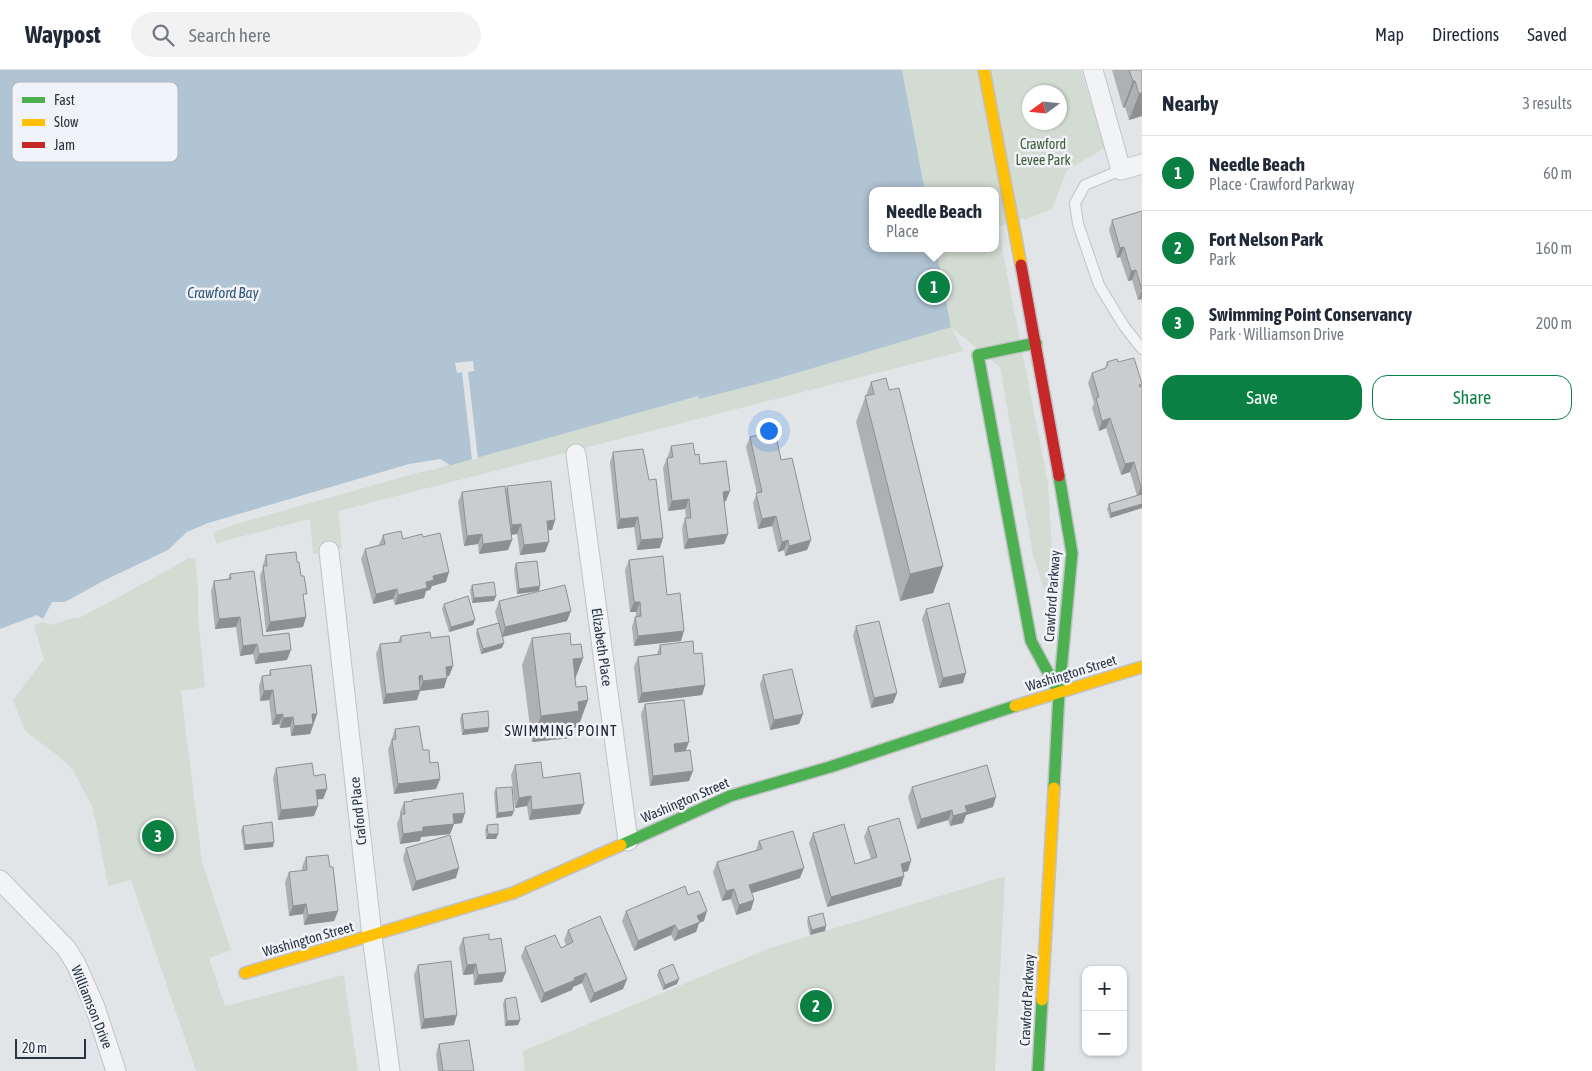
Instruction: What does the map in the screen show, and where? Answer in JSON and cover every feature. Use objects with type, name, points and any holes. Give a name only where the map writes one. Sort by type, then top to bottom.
[{"type":"street","name":"Crawford Parkway","points":[[984,70],[1036,343],[1072,553],[1059,693],[1038,1071]]},
{"type":"street","points":[[1093,70],[1121,170],[1142,164]]},
{"type":"street","points":[[1036,343],[978,355],[1031,641],[1059,693]]},
{"type":"street","name":"Elizabeth Place","points":[[576,454],[628,841]]},
{"type":"street","name":"Craford Place","points":[[329,551],[372,936],[390,1071]]},
{"type":"street","name":"Washington Street","points":[[246,973],[513,893],[730,796],[830,767],[1142,667]]},
{"type":"street","name":"Williamson Drive","points":[[0,880],[66,948],[76,964],[95,1007],[116,1071]]},
{"type":"lane","points":[[1121,170],[1085,185],[1075,202],[1078,224],[1099,285],[1124,326],[1142,349]]},
{"type":"green space","name":"Crawford Levee Park","points":[[902,70],[1081,70],[1105,148],[1067,170],[1052,209],[1025,220],[1024,218],[999,227],[999,187],[924,187]]},
{"type":"green space","points":[[999,232],[1048,484],[1053,562],[1050,607],[1033,555],[1000,367],[952,328],[963,351],[338,511],[342,548],[313,554],[310,519],[216,544],[213,529],[235,521],[698,396],[699,399],[773,380],[951,326],[937,252],[999,252]]},
{"type":"green space","points":[[184,558],[195,558],[205,687],[181,691],[202,862],[231,950],[209,958],[225,1006],[344,975],[358,1071],[196,1071],[131,880],[108,886],[93,808],[72,769],[25,731],[13,700],[44,659],[33,623]]},
{"type":"green space","points":[[1005,876],[995,1071],[525,1071],[523,1051],[770,948]]},
{"type":"water","name":"Crawford Bay","points":[[0,70],[902,70],[924,187],[869,187],[869,252],[937,252],[951,327],[773,380],[699,399],[698,396],[437,469],[431,466],[213,529],[43,619],[0,635]]},
{"type":"pier","points":[[473,361],[474,371],[468,372],[478,459],[472,460],[462,372],[457,373],[455,363]]},
{"type":"pier","points":[[440,459],[450,465],[236,524],[214,532],[188,546],[186,560],[77,619],[75,617],[52,625],[43,622],[0,638],[0,629],[37,615],[43,619],[52,602],[65,602],[103,581],[168,550],[187,532],[208,523],[409,464]]},
{"type":"building","points":[[1129,70],[1142,70],[1142,92],[1139,94],[1135,81],[1133,81]]},
{"type":"building","points":[[1142,211],[1142,290],[1136,270],[1131,271],[1124,247],[1120,248],[1112,220]]},
{"type":"building","points":[[1134,358],[1142,384],[1139,385],[1140,387],[1142,386],[1141,487],[1134,462],[1125,464],[1110,418],[1102,421],[1096,398],[1099,397],[1092,373],[1106,368],[1107,362],[1117,359],[1118,362]]},
{"type":"building","points":[[886,378],[889,390],[899,388],[943,566],[910,574],[865,396],[874,394],[871,382]]},
{"type":"building","points":[[775,431],[781,460],[792,458],[811,540],[789,546],[788,540],[782,542],[776,516],[762,519],[756,493],[762,492],[750,437]]},
{"type":"building","points":[[693,443],[695,455],[699,454],[700,464],[726,461],[730,491],[723,492],[728,534],[688,539],[685,518],[691,518],[689,499],[672,501],[667,458],[673,457],[671,446]]},
{"type":"building","points":[[643,449],[649,480],[656,479],[663,538],[641,540],[638,517],[620,519],[613,452]]},
{"type":"building","points":[[551,481],[555,520],[547,521],[549,542],[524,545],[521,524],[512,525],[507,486]]},
{"type":"building","points":[[505,486],[512,540],[483,544],[482,534],[467,536],[462,492]]},
{"type":"building","points":[[1142,494],[1142,504],[1111,513],[1109,504]]},
{"type":"building","points":[[401,531],[403,539],[422,534],[423,537],[440,533],[449,572],[433,576],[434,580],[426,582],[427,588],[398,595],[397,589],[376,594],[365,549],[385,544],[383,535]]},
{"type":"building","points":[[296,552],[301,576],[304,576],[307,594],[303,594],[306,617],[270,622],[263,566],[267,566],[266,555]]},
{"type":"building","points":[[663,556],[667,595],[680,593],[684,631],[638,636],[635,617],[641,616],[640,602],[634,602],[629,560]]},
{"type":"building","points":[[537,561],[540,586],[519,589],[516,563]]},
{"type":"building","points":[[254,571],[263,636],[289,633],[291,650],[259,654],[257,644],[243,646],[240,617],[219,619],[214,581],[231,579],[230,574]]},
{"type":"building","points":[[494,582],[496,596],[474,598],[472,585]]},
{"type":"building","points":[[565,585],[571,611],[505,627],[499,601]]},
{"type":"building","points":[[468,596],[475,620],[451,627],[444,604]]},
{"type":"building","points":[[949,603],[966,673],[943,678],[926,609]]},
{"type":"building","points":[[879,621],[897,693],[874,698],[856,626]]},
{"type":"building","points":[[499,623],[504,643],[483,649],[477,629]]},
{"type":"building","points":[[430,632],[431,638],[449,636],[453,666],[446,667],[447,678],[423,681],[422,675],[419,676],[420,690],[386,694],[380,644],[401,642],[401,636]]},
{"type":"building","points":[[570,633],[571,645],[581,644],[583,658],[573,659],[576,687],[586,686],[588,700],[578,702],[579,711],[541,716],[532,638]]},
{"type":"building","points":[[693,641],[694,654],[702,653],[705,685],[642,693],[638,657],[661,654],[660,645]]},
{"type":"building","points":[[311,665],[317,714],[312,714],[313,724],[294,726],[293,717],[283,718],[283,714],[276,715],[273,690],[264,691],[262,676],[271,675],[270,670]]},
{"type":"building","points":[[792,669],[803,714],[774,720],[763,675]]},
{"type":"building","points":[[684,700],[689,742],[674,744],[675,752],[690,750],[693,771],[653,776],[645,704]]},
{"type":"building","points":[[488,711],[489,727],[464,730],[462,714]]},
{"type":"building","points":[[419,726],[423,750],[429,750],[430,763],[438,762],[440,779],[398,784],[392,740],[396,739],[395,729]]},
{"type":"building","points":[[541,762],[543,778],[580,773],[584,804],[532,810],[531,796],[519,798],[515,765]]},
{"type":"building","points":[[312,763],[314,776],[325,774],[327,789],[316,790],[318,806],[281,810],[276,768]]},
{"type":"building","points":[[987,765],[996,797],[965,806],[967,812],[953,816],[952,810],[921,819],[912,787]]},
{"type":"building","points":[[512,787],[514,811],[498,813],[496,788]]},
{"type":"building","points":[[463,793],[465,813],[453,814],[454,824],[423,827],[423,831],[403,834],[401,814],[405,814],[404,802]]},
{"type":"building","points":[[899,818],[911,861],[901,864],[904,876],[831,897],[813,833],[844,824],[855,864],[877,857],[868,827]]},
{"type":"building","points":[[272,822],[274,842],[245,845],[243,826]]},
{"type":"building","points":[[498,824],[498,834],[488,834],[487,825]]},
{"type":"building","points":[[793,831],[804,868],[749,885],[754,900],[739,905],[734,889],[726,891],[717,862],[762,849],[759,841]]},
{"type":"building","points":[[450,835],[459,868],[416,881],[406,848]]},
{"type":"building","points":[[328,855],[330,867],[333,867],[338,911],[308,915],[306,904],[293,906],[289,872],[307,870],[306,857]]},
{"type":"building","points":[[685,886],[688,895],[699,891],[707,911],[697,916],[700,922],[678,931],[675,925],[638,941],[626,911]]},
{"type":"building","points":[[823,913],[826,926],[812,930],[808,917]]},
{"type":"building","points":[[600,916],[627,979],[594,993],[586,973],[574,978],[575,980],[544,993],[525,947],[555,935],[561,948],[573,942],[568,930]]},
{"type":"building","points":[[489,934],[489,940],[501,938],[506,972],[478,975],[476,964],[467,965],[463,938]]},
{"type":"building","points":[[451,961],[457,1015],[424,1019],[418,965]]},
{"type":"building","points":[[673,964],[679,979],[665,985],[659,970]]},
{"type":"building","points":[[516,997],[520,1020],[507,1021],[505,999]]},
{"type":"building","points":[[469,1040],[474,1071],[443,1071],[439,1044]]},
{"type":"traffic: fast","points":[[1036,343],[978,355],[1031,641],[1059,693]]},
{"type":"traffic: fast","points":[[1054,788],[1059,693],[1072,553],[1059,476]]},
{"type":"traffic: fast","points":[[621,845],[730,796],[830,767],[1015,706]]},
{"type":"traffic: fast","points":[[1038,1071],[1042,1000]]},
{"type":"traffic: slow","points":[[984,70],[1021,265]]},
{"type":"traffic: slow","points":[[1015,706],[1142,667]]},
{"type":"traffic: slow","points":[[1042,1000],[1054,788]]},
{"type":"traffic: slow","points":[[245,973],[513,893],[621,845]]},
{"type":"traffic: jam","points":[[1021,265],[1059,476]]},
{"type":"place","name":"Needle Beach","points":[[934,287]]},
{"type":"place","name":"Swimming Point Conservancy","points":[[158,836]]},
{"type":"place","name":"Fort Nelson Park","points":[[816,1006]]},
{"type":"district","name":"SWIMMING POINT","points":[[561,731]]}]
